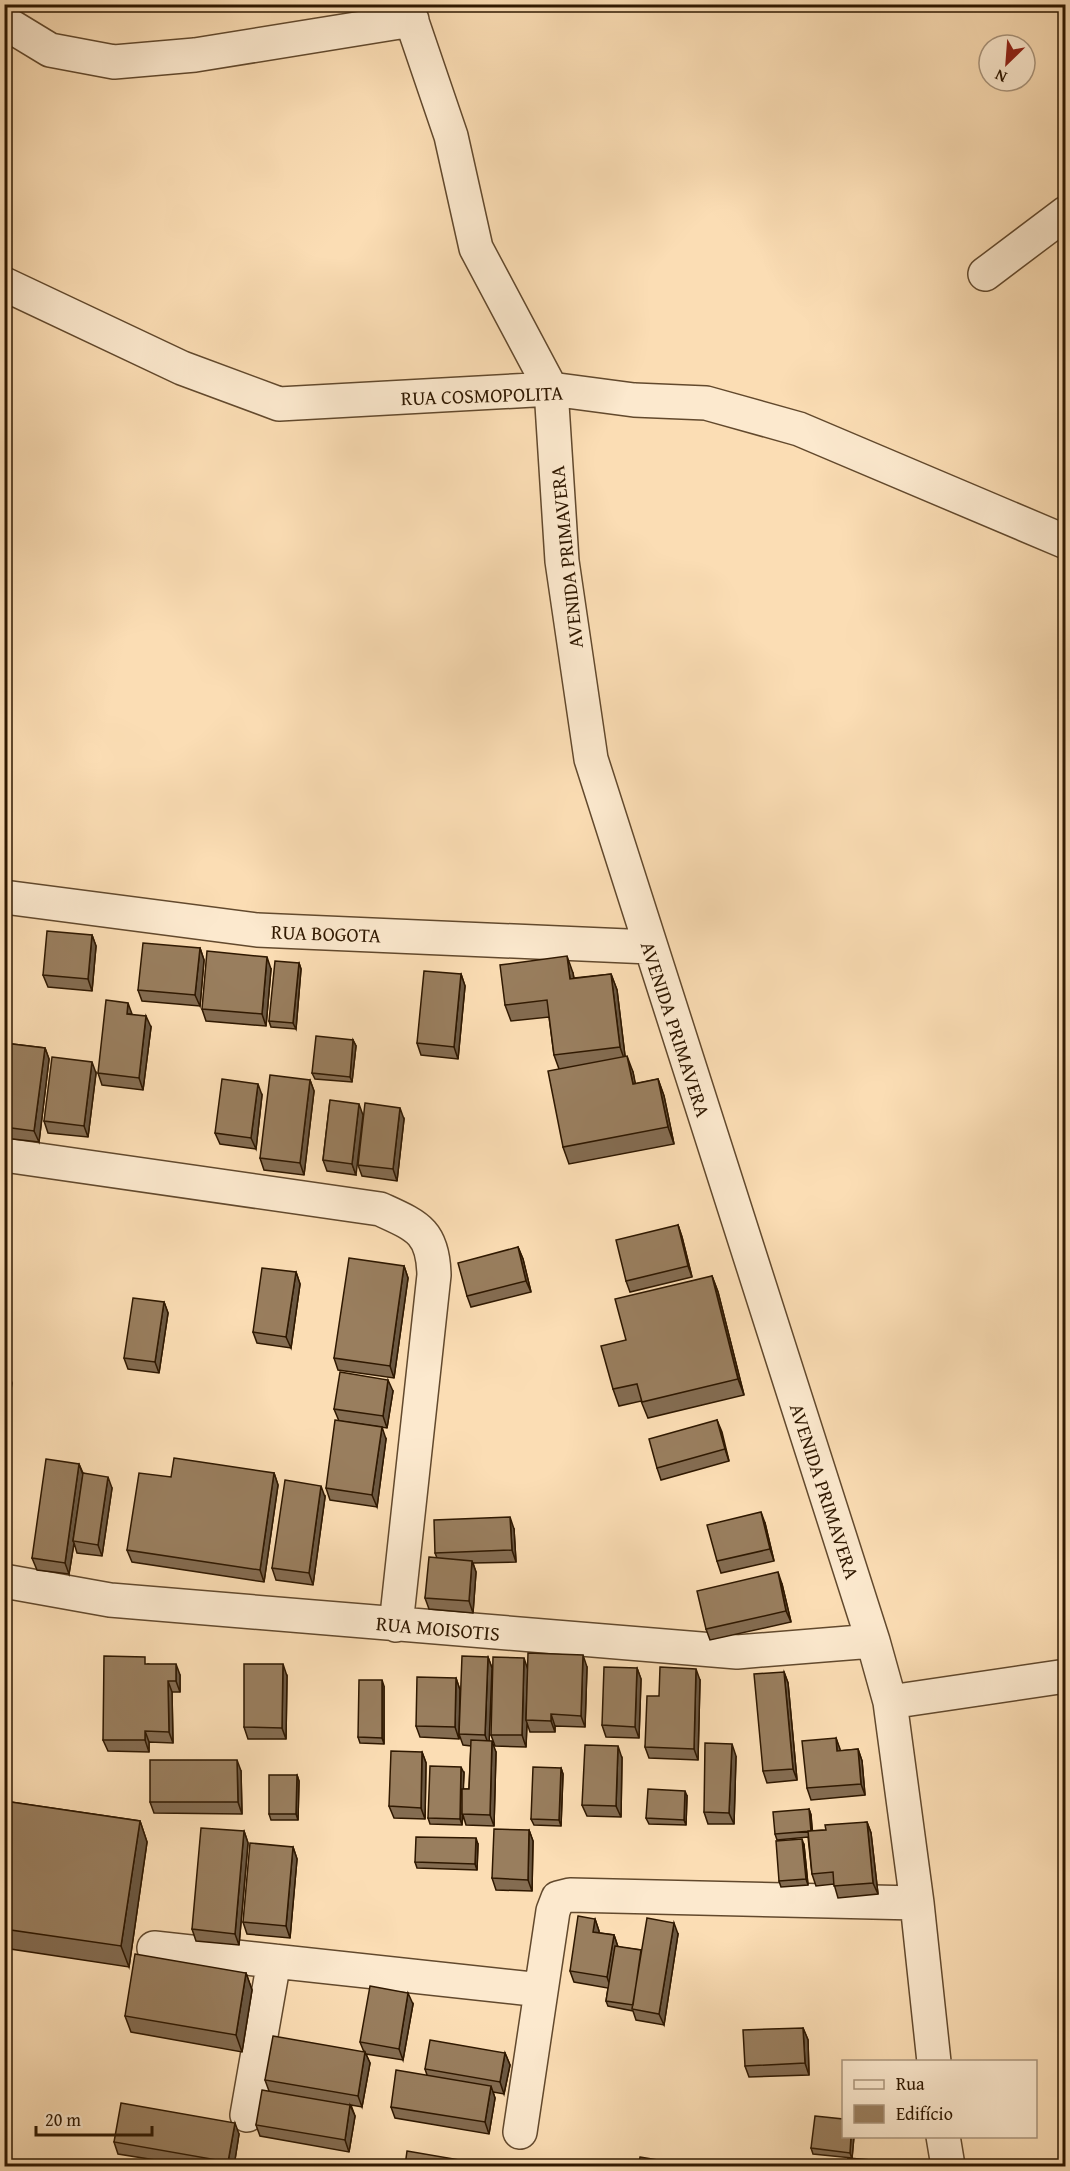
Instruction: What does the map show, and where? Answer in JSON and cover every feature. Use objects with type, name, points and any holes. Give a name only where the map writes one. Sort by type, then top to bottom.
[{"type":"street","points":[[4,22],[50,50],[114,62],[195,55],[409,12]]},
{"type":"street","name":"AVENIDA PRIMAVERA","points":[[409,12],[451,136],[476,248],[551,389],[562,561],[591,759],[873,1641],[890,1702],[934,2060]]},
{"type":"street","points":[[985,274],[1065,213]]},
{"type":"street","name":"RUA COSMOPOLITA","points":[[4,284],[182,369],[279,404],[551,389],[634,400],[706,403],[799,429],[1065,542]]},
{"type":"street","name":"RUA BOGOTA","points":[[4,897],[257,930],[650,947]]},
{"type":"street","points":[[4,1155],[380,1209],[408,1222],[426,1236],[434,1255],[434,1275],[396,1625]]},
{"type":"street","name":"RUA MOISOTIS","points":[[4,1581],[110,1600],[736,1652],[873,1641]]},
{"type":"street","points":[[890,1702],[1065,1676]]},
{"type":"street","points":[[520,2132],[553,1911],[558,1898],[564,1896],[916,1903]]},
{"type":"street","points":[[154,1948],[541,1990]]},
{"type":"street","points":[[247,2115],[274,1961]]},
{"type":"street","points":[[943,2138],[948,2166]]},
{"type":"building","points":[[47,931],[92,935],[88,979],[43,975]]},
{"type":"building","points":[[143,943],[200,948],[195,995],[138,990]]},
{"type":"building","points":[[207,951],[267,957],[262,1014],[202,1009]]},
{"type":"building","points":[[567,956],[570,979],[611,974],[620,1047],[554,1055],[547,1000],[505,1005],[500,965]]},
{"type":"building","points":[[275,961],[299,963],[293,1023],[269,1021]]},
{"type":"building","points":[[424,971],[461,974],[454,1047],[417,1043]]},
{"type":"building","points":[[106,1000],[128,1003],[127,1014],[146,1016],[139,1078],[98,1073]]},
{"type":"building","points":[[316,1036],[353,1040],[350,1077],[312,1073]]},
{"type":"building","points":[[4,1043],[45,1048],[34,1131],[4,1127]]},
{"type":"building","points":[[627,1056],[633,1084],[658,1079],[668,1127],[563,1147],[548,1071]]},
{"type":"building","points":[[52,1057],[92,1062],[84,1126],[44,1121]]},
{"type":"building","points":[[270,1075],[310,1080],[300,1163],[260,1158]]},
{"type":"building","points":[[222,1079],[258,1084],[251,1138],[215,1133]]},
{"type":"building","points":[[330,1100],[359,1104],[352,1164],[323,1160]]},
{"type":"building","points":[[365,1103],[400,1108],[393,1169],[358,1165]]},
{"type":"building","points":[[678,1225],[688,1266],[626,1281],[616,1240]]},
{"type":"building","points":[[518,1247],[526,1281],[467,1296],[458,1263]]},
{"type":"building","points":[[349,1258],[404,1266],[390,1366],[334,1358]]},
{"type":"building","points":[[262,1268],[296,1272],[286,1337],[253,1332]]},
{"type":"building","points":[[712,1276],[738,1379],[642,1402],[637,1384],[613,1389],[601,1346],[626,1340],[615,1299]]},
{"type":"building","points":[[133,1298],[164,1302],[155,1362],[124,1358]]},
{"type":"building","points":[[340,1372],[388,1380],[383,1416],[334,1409]]},
{"type":"building","points":[[4,1376],[10,1377],[5,1410],[4,1409]]},
{"type":"building","points":[[335,1420],[382,1427],[372,1495],[326,1488]]},
{"type":"building","points":[[717,1420],[725,1449],[657,1468],[649,1439]]},
{"type":"building","points":[[174,1458],[274,1473],[260,1570],[127,1550],[139,1473],[171,1477]]},
{"type":"building","points":[[46,1459],[79,1464],[65,1563],[32,1558]]},
{"type":"building","points":[[83,1473],[108,1477],[98,1545],[73,1541]]},
{"type":"building","points":[[285,1480],[321,1486],[309,1573],[272,1568]]},
{"type":"building","points":[[761,1512],[770,1549],[717,1561],[707,1525]]},
{"type":"building","points":[[510,1517],[512,1550],[435,1553],[434,1520]]},
{"type":"building","points":[[429,1557],[472,1561],[469,1601],[425,1598]]},
{"type":"building","points":[[778,1572],[786,1611],[706,1629],[697,1591]]},
{"type":"building","points":[[528,1653],[583,1655],[581,1716],[551,1714],[551,1721],[526,1720]]},
{"type":"building","points":[[104,1656],[145,1657],[145,1664],[176,1664],[176,1681],[168,1681],[169,1732],[145,1731],[145,1740],[103,1740]]},
{"type":"building","points":[[462,1656],[488,1657],[485,1735],[459,1734]]},
{"type":"building","points":[[493,1657],[524,1658],[522,1735],[491,1735]]},
{"type":"building","points":[[244,1664],[283,1664],[282,1728],[244,1727]]},
{"type":"building","points":[[604,1667],[637,1668],[635,1727],[602,1725]]},
{"type":"building","points":[[660,1667],[696,1669],[694,1749],[645,1747],[647,1696],[659,1696]]},
{"type":"building","points":[[784,1672],[793,1769],[763,1771],[754,1674]]},
{"type":"building","points":[[417,1677],[456,1678],[455,1727],[416,1726]]},
{"type":"building","points":[[359,1680],[382,1680],[382,1738],[358,1737]]},
{"type":"building","points":[[836,1738],[837,1751],[858,1749],[861,1784],[807,1788],[802,1741]]},
{"type":"building","points":[[471,1740],[492,1741],[490,1815],[462,1814],[462,1789],[469,1789]]},
{"type":"building","points":[[705,1743],[732,1744],[729,1813],[704,1812]]},
{"type":"building","points":[[585,1745],[618,1746],[616,1806],[582,1805]]},
{"type":"building","points":[[391,1751],[422,1752],[421,1808],[389,1806]]},
{"type":"building","points":[[150,1760],[237,1760],[238,1802],[150,1802]]},
{"type":"building","points":[[430,1766],[461,1767],[460,1819],[428,1818]]},
{"type":"building","points":[[533,1767],[561,1768],[559,1820],[531,1819]]},
{"type":"building","points":[[269,1775],[297,1775],[296,1814],[269,1814]]},
{"type":"building","points":[[648,1789],[685,1791],[684,1820],[646,1818]]},
{"type":"building","points":[[4,1801],[140,1821],[121,1946],[4,1929]]},
{"type":"building","points":[[809,1809],[811,1831],[775,1834],[773,1812]]},
{"type":"building","points":[[867,1822],[873,1883],[834,1886],[833,1872],[812,1874],[808,1831],[826,1830],[825,1825]]},
{"type":"building","points":[[201,1828],[244,1831],[235,1934],[192,1929]]},
{"type":"building","points":[[494,1829],[529,1830],[528,1880],[492,1878]]},
{"type":"building","points":[[416,1837],[476,1838],[475,1864],[415,1862]]},
{"type":"building","points":[[802,1839],[806,1879],[779,1881],[776,1841]]},
{"type":"building","points":[[250,1843],[293,1847],[286,1926],[243,1922]]},
{"type":"building","points":[[578,1916],[595,1919],[593,1932],[614,1935],[607,1977],[570,1971]]},
{"type":"building","points":[[647,1918],[674,1923],[659,2014],[632,2009]]},
{"type":"building","points":[[615,1946],[641,1950],[633,2005],[606,2001]]},
{"type":"building","points":[[135,1954],[246,1973],[236,2035],[125,2016]]},
{"type":"building","points":[[370,1986],[408,1993],[399,2049],[360,2042]]},
{"type":"building","points":[[803,2028],[805,2063],[745,2066],[743,2030]]},
{"type":"building","points":[[273,2036],[365,2052],[358,2096],[265,2080]]},
{"type":"building","points":[[430,2040],[505,2053],[500,2082],[425,2069]]},
{"type":"building","points":[[396,2070],[491,2086],[485,2122],[391,2107]]},
{"type":"building","points":[[262,2090],[350,2105],[345,2140],[256,2125]]},
{"type":"building","points":[[121,2103],[235,2123],[228,2162],[114,2142]]},
{"type":"building","points":[[815,2116],[842,2119],[842,2138],[851,2138],[850,2153],[811,2148]]},
{"type":"building","points":[[407,2151],[460,2160],[459,2166],[405,2166]]},
{"type":"building","points":[[640,2157],[675,2163],[675,2166],[638,2166]]},
{"type":"building","points":[[848,2158],[871,2160],[870,2166],[846,2166]]},
{"type":"building","points":[[801,2163],[830,2166],[801,2166]]}]
